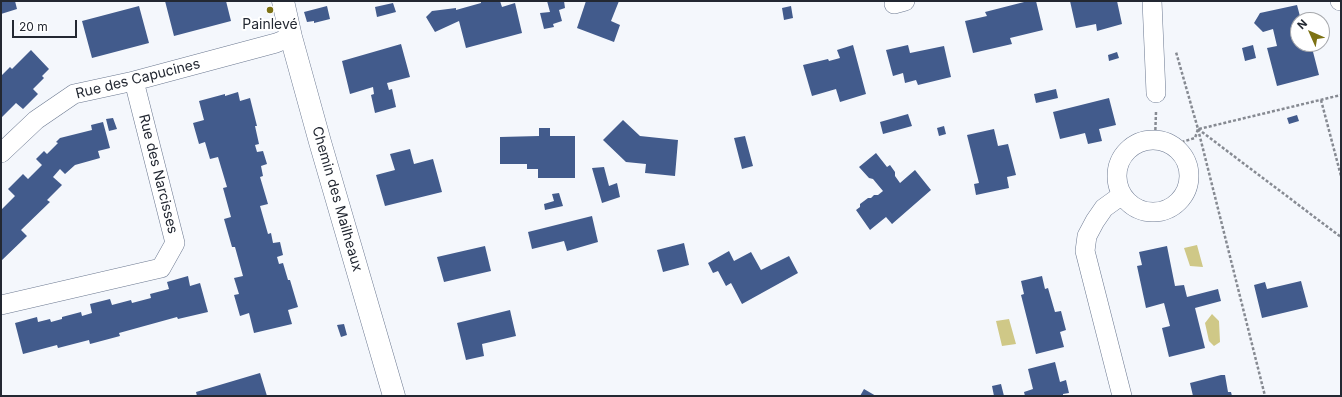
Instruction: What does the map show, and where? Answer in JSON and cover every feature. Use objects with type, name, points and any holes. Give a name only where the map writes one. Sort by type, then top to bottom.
[{"type":"street","name":"Chemin des Mailheaux","points":[[283,1],[291,37],[320,142],[394,396]]},
{"type":"street","points":[[1152,1],[1156,94]]},
{"type":"street","name":"Rue des Capucines","points":[[1,153],[36,120],[74,94],[134,81],[276,43],[291,37]]},
{"type":"street","name":"Rue des Narcisses","points":[[1,305],[161,268],[175,243],[134,81]]},
{"type":"street","points":[[1144,141],[1163,143],[1180,153],[1186,163],[1189,175],[1187,186],[1182,197],[1174,205],[1163,210],[1151,212],[1130,204],[1122,195],[1118,184],[1117,173],[1119,162],[1125,153],[1134,145],[1144,141]]},
{"type":"street","points":[[1122,195],[1104,208],[1087,236],[1085,251],[1122,396]]},
{"type":"path","points":[[1176,50],[1198,129],[1265,396]]},
{"type":"path","points":[[1156,94],[1163,143],[1194,138],[1198,129]]},
{"type":"path","points":[[1198,129],[1341,95]]},
{"type":"path","points":[[1321,100],[1341,176]]},
{"type":"path","points":[[1198,129],[1341,237]]},
{"type":"shaded area","points":[[1197,245],[1203,267],[1190,266],[1184,248]]},
{"type":"shaded area","points":[[1212,314],[1219,321],[1220,342],[1214,346],[1209,341],[1205,323]]},
{"type":"shaded area","points":[[1009,319],[1016,344],[1002,346],[996,321]]},
{"type":"building","points":[[1,1],[15,1],[17,9],[1,14]]},
{"type":"building","points":[[165,1],[226,1],[231,21],[174,36]]},
{"type":"building","points":[[484,1],[500,1],[502,7],[515,3],[522,33],[466,48],[459,21],[435,32],[426,17],[432,11],[456,8],[456,10]]},
{"type":"building","points":[[547,1],[564,1],[565,8],[559,10],[562,21],[553,24],[554,27],[544,29],[540,13],[550,12]]},
{"type":"building","points":[[586,1],[619,1],[611,21],[620,25],[614,42],[577,28]]},
{"type":"building","points":[[1028,1],[1036,1],[1043,30],[1010,38],[1012,44],[973,53],[965,21],[987,16],[985,12]]},
{"type":"building","points":[[1070,1],[1117,1],[1122,24],[1097,31],[1096,24],[1076,28]]},
{"type":"building","points":[[393,3],[396,12],[377,17],[375,7]]},
{"type":"building","points":[[1297,5],[1299,12],[1290,12],[1290,52],[1313,52],[1319,75],[1277,86],[1267,48],[1277,46],[1273,29],[1263,32],[1254,23],[1260,13]]},
{"type":"building","points":[[139,6],[149,43],[92,58],[82,21]]},
{"type":"building","points":[[327,6],[330,19],[314,23],[314,21],[307,22],[304,12]]},
{"type":"building","points":[[791,6],[793,18],[784,20],[782,8]]},
{"type":"building","points":[[401,44],[410,77],[387,83],[389,90],[392,89],[396,107],[375,113],[371,95],[374,94],[373,87],[350,94],[342,61]]},
{"type":"building","points":[[853,45],[866,94],[840,102],[836,89],[812,96],[803,65],[828,59],[829,61],[840,58],[837,50]]},
{"type":"building","points":[[908,45],[910,53],[944,46],[951,77],[918,85],[916,80],[905,83],[903,73],[893,76],[886,50]]},
{"type":"building","points":[[1253,45],[1256,58],[1245,61],[1242,48]]},
{"type":"building","points":[[31,50],[49,69],[42,76],[44,78],[33,89],[38,94],[23,109],[16,103],[1,118],[1,76],[10,67],[12,69]]},
{"type":"building","points":[[1117,52],[1119,58],[1109,61],[1108,55]]},
{"type":"building","points":[[1056,89],[1058,98],[1036,103],[1034,94]]},
{"type":"building","points":[[238,92],[240,101],[250,98],[257,126],[255,126],[259,144],[255,145],[257,152],[263,151],[267,164],[261,166],[263,176],[260,177],[268,204],[260,206],[268,234],[271,233],[273,243],[280,242],[283,255],[277,257],[279,264],[283,263],[298,307],[288,310],[292,324],[254,333],[249,313],[240,316],[234,295],[239,294],[234,278],[243,276],[235,247],[232,247],[224,219],[231,217],[223,188],[227,187],[218,157],[210,159],[205,142],[199,144],[193,123],[204,120],[199,101]]},
{"type":"building","points":[[1109,98],[1116,125],[1099,129],[1102,141],[1088,144],[1085,133],[1060,139],[1053,112]]},
{"type":"building","points":[[908,114],[912,126],[883,134],[880,122]]},
{"type":"building","points":[[1297,115],[1299,121],[1289,124],[1287,118]]},
{"type":"building","points":[[113,118],[117,129],[109,131],[106,119]]},
{"type":"building","points":[[623,120],[640,136],[678,140],[675,176],[645,173],[646,164],[626,162],[603,140]]},
{"type":"building","points":[[103,122],[110,148],[98,151],[100,158],[75,165],[65,174],[60,169],[53,177],[62,185],[47,200],[50,202],[21,230],[27,236],[1,261],[1,210],[15,196],[8,189],[23,174],[28,179],[42,165],[36,159],[44,151],[47,154],[58,143],[56,142],[60,138],[92,130],[91,125]]},
{"type":"building","points":[[944,126],[946,134],[939,136],[937,128]]},
{"type":"building","points":[[539,128],[550,128],[550,136],[575,136],[575,178],[538,178],[538,169],[527,169],[527,164],[500,164],[500,137],[539,136]]},
{"type":"building","points":[[994,129],[998,146],[1008,144],[1016,175],[1007,177],[1009,188],[976,195],[974,184],[979,183],[967,135]]},
{"type":"building","points":[[745,136],[753,166],[742,169],[734,138]]},
{"type":"building","points":[[410,149],[414,164],[433,159],[442,192],[385,206],[376,175],[395,170],[390,154]]},
{"type":"building","points":[[876,153],[887,167],[890,165],[900,183],[915,170],[931,190],[892,224],[886,217],[870,230],[856,210],[860,207],[860,204],[868,198],[878,195],[883,191],[873,179],[869,178],[859,167]]},
{"type":"building","points":[[604,167],[609,186],[617,183],[620,197],[602,203],[592,168]]},
{"type":"building","points":[[559,193],[563,206],[545,210],[544,204],[554,201],[552,194]]},
{"type":"building","points":[[592,216],[598,242],[567,251],[564,241],[532,249],[528,232]]},
{"type":"building","points":[[684,243],[689,265],[663,272],[657,250]]},
{"type":"building","points":[[485,246],[491,271],[444,282],[437,257]]},
{"type":"building","points":[[1167,246],[1175,286],[1184,285],[1187,297],[1218,289],[1221,301],[1195,308],[1205,348],[1169,357],[1162,328],[1170,326],[1164,303],[1146,308],[1137,266],[1142,265],[1139,252]]},
{"type":"building","points":[[729,251],[734,261],[751,252],[761,270],[789,256],[798,273],[742,304],[731,283],[726,286],[718,271],[713,273],[708,263]]},
{"type":"building","points":[[188,276],[190,286],[200,283],[208,312],[178,319],[177,317],[119,333],[120,336],[90,344],[89,340],[58,348],[57,345],[23,354],[15,323],[37,317],[38,322],[50,319],[51,322],[62,319],[62,317],[81,312],[82,316],[92,313],[90,304],[110,299],[112,305],[131,300],[132,303],[151,298],[150,294],[169,289],[167,282]]},
{"type":"building","points":[[1042,276],[1045,289],[1048,288],[1055,312],[1061,311],[1066,330],[1060,332],[1064,347],[1036,354],[1021,295],[1024,294],[1021,281]]},
{"type":"building","points":[[1301,281],[1308,307],[1262,318],[1254,285],[1265,282],[1267,289]]},
{"type":"building","points":[[510,310],[516,336],[482,344],[484,356],[466,360],[457,323]]},
{"type":"building","points":[[344,324],[347,335],[341,337],[337,325]]},
{"type":"building","points":[[1055,362],[1060,382],[1066,380],[1069,393],[1063,394],[1063,396],[1025,396],[1024,392],[1033,389],[1028,369]]},
{"type":"building","points":[[260,373],[267,396],[197,396],[196,392]]},
{"type":"building","points":[[1225,375],[1228,392],[1231,392],[1232,396],[1193,396],[1190,383]]},
{"type":"building","points":[[1001,384],[1004,396],[994,396],[992,386]]},
{"type":"building","points":[[864,389],[876,396],[860,396]]},
{"type":"place","name":"Painlevé","points":[[270,10]]}]
